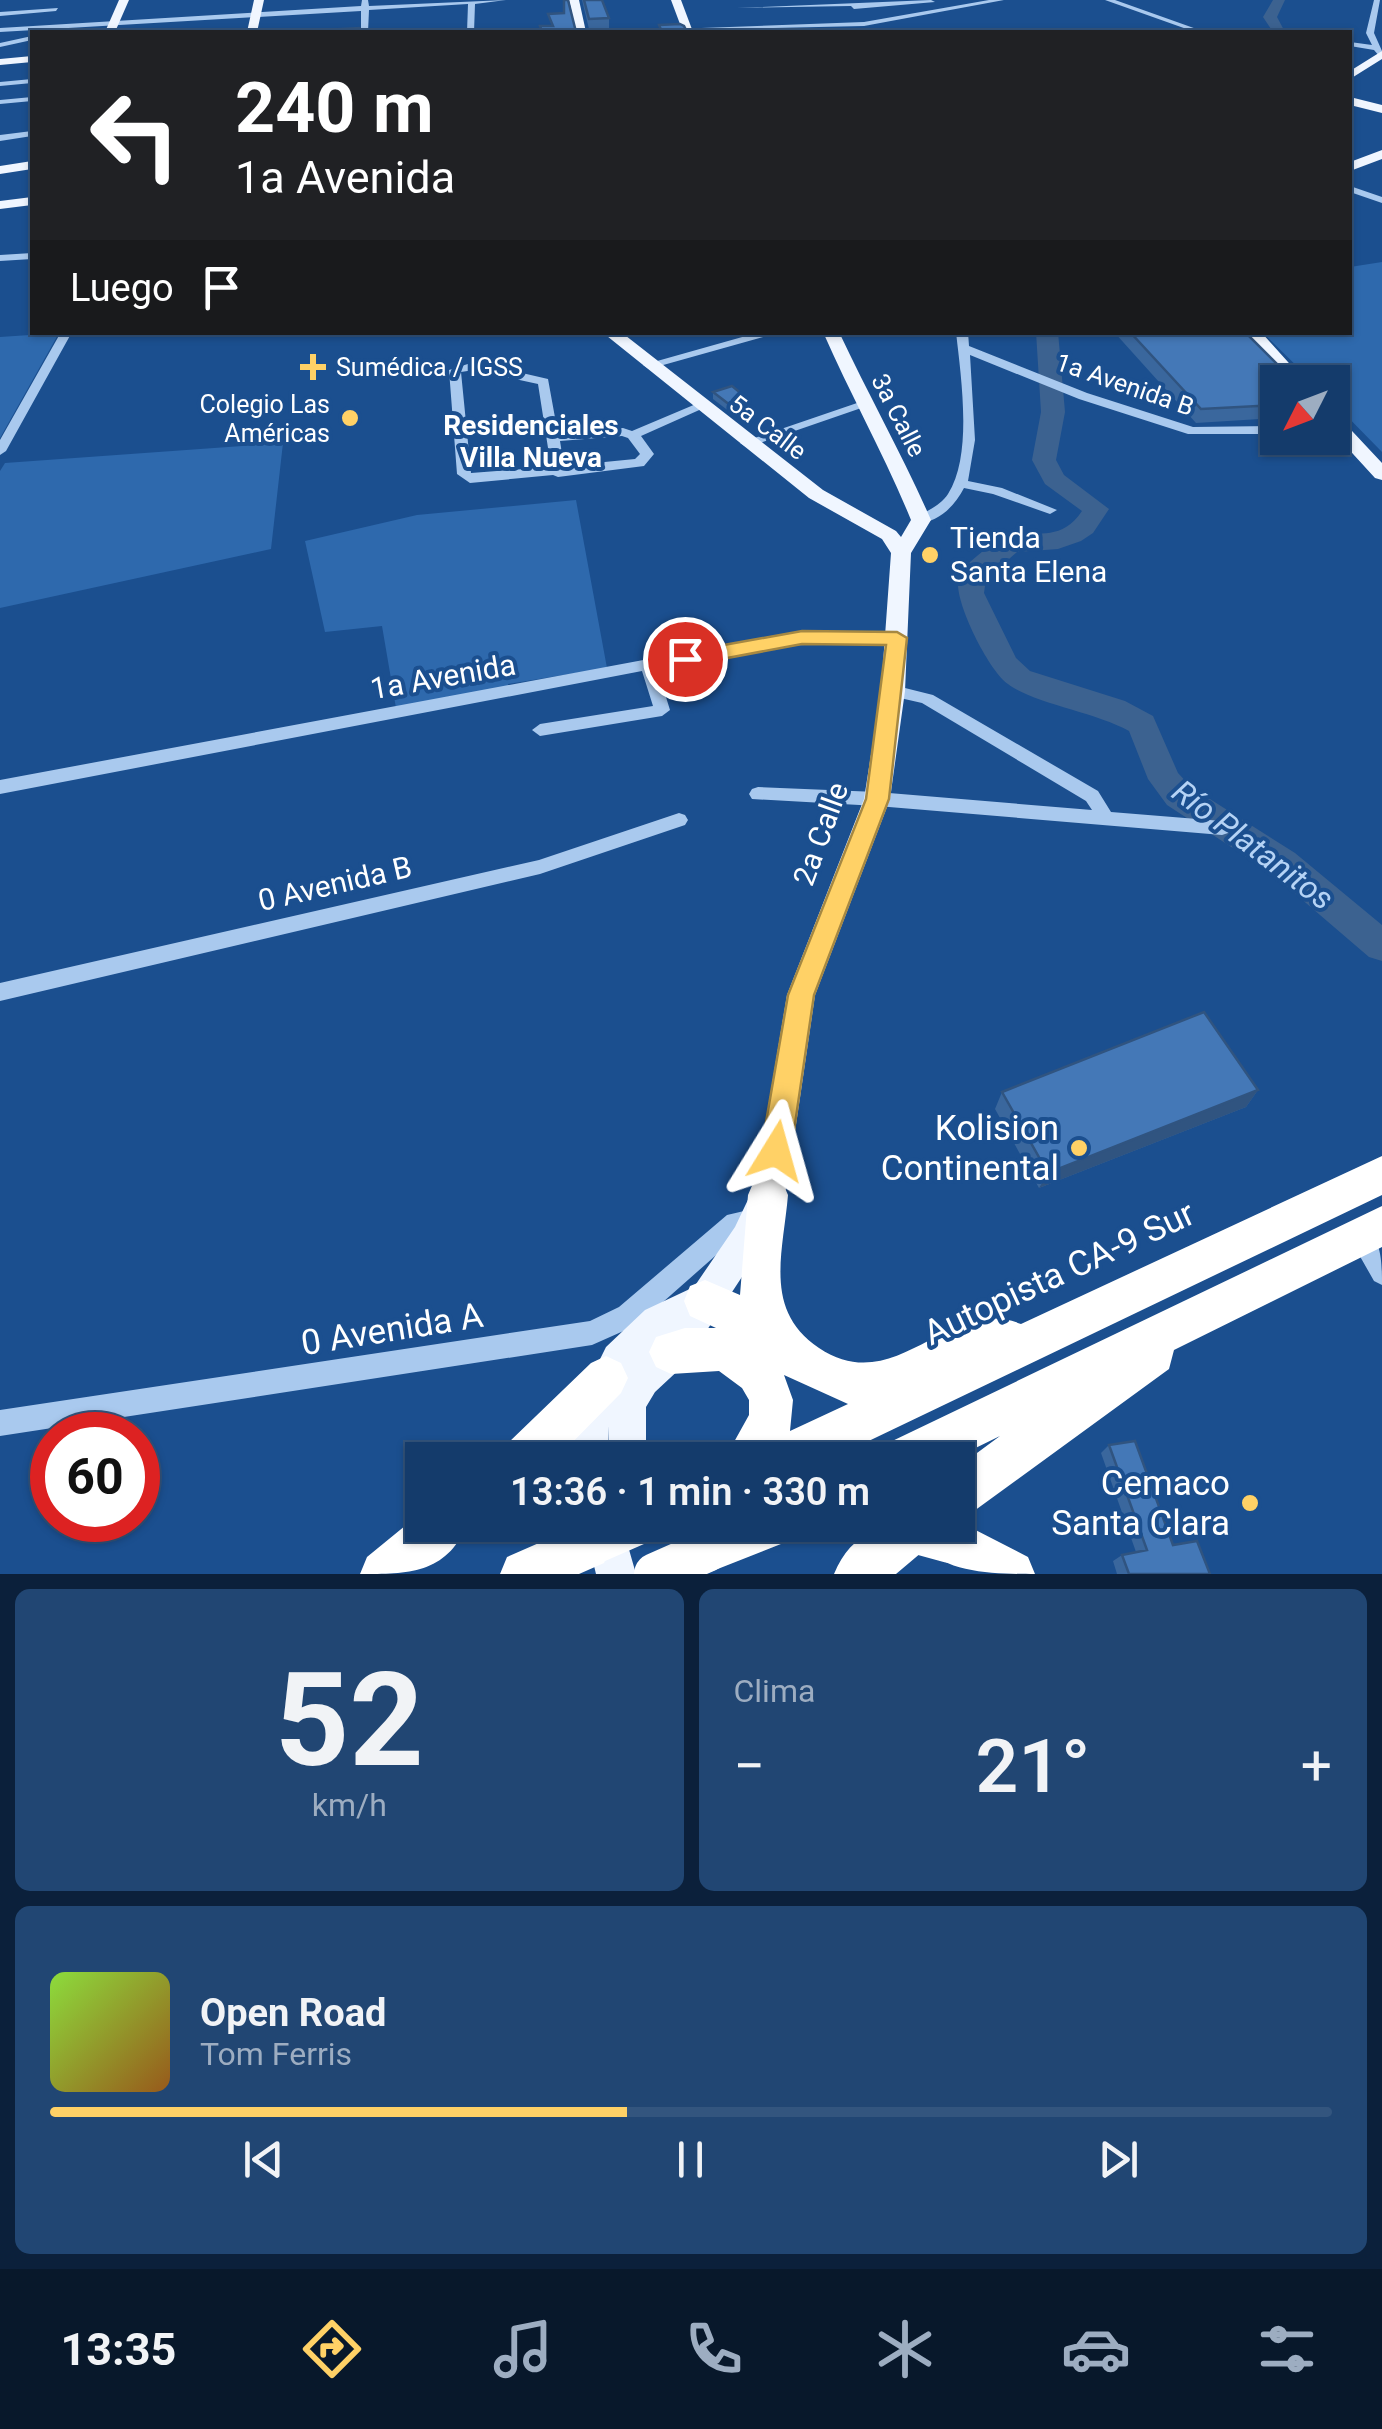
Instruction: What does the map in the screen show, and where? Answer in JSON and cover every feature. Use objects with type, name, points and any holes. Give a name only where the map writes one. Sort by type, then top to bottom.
[{"type":"highway","name":"Autopista CA-9 Sur","points":[[815,1442],[1382,1174]]},
{"type":"highway","points":[[762,1208],[759,1290],[774,1338]]},
{"type":"highway","points":[[939,1442],[1220,1304],[1375,1245]]},
{"type":"highway","points":[[706,1301],[774,1338],[809,1368],[860,1387],[886,1384],[965,1344],[1031,1338]]},
{"type":"highway","points":[[975,1482],[1088,1398],[1186,1333],[1220,1304]]},
{"type":"highway","points":[[672,1352],[706,1348],[727,1352],[751,1367],[763,1383],[774,1410],[772,1431],[763,1442]]},
{"type":"highway","points":[[541,1442],[606,1378]]},
{"type":"highway","points":[[384,1574],[423,1542]]},
{"type":"highway","points":[[658,1574],[731,1542]]},
{"type":"highway","points":[[858,1574],[919,1542]]},
{"type":"highway","points":[[949,1542],[1011,1574]]},
{"type":"highway","points":[[524,1574],[602,1548]]},
{"type":"main road","points":[[112,27],[124,0]]},
{"type":"main road","points":[[574,0],[581,30]]},
{"type":"main road","points":[[676,0],[688,30]]},
{"type":"main road","points":[[1352,74],[1379,52]]},
{"type":"main road","points":[[0,62],[30,59]]},
{"type":"main road","points":[[1352,102],[1382,109]]},
{"type":"main road","points":[[1354,162],[1382,154]]},
{"type":"main road","points":[[0,170],[30,166]]},
{"type":"main road","points":[[0,204],[30,201]]},
{"type":"main road","name":"5a Calle","points":[[618,335],[648,365],[746,443],[895,544]]},
{"type":"main road","name":"3a Calle","points":[[832,335],[864,405],[894,456],[918,526]]},
{"type":"main road","points":[[1254,335],[1282,365]]},
{"type":"main road","points":[[1350,441],[1382,474]]},
{"type":"main road","name":"2a Calle","points":[[627,1442],[628,1403],[642,1379],[672,1352],[762,1208],[801,995],[877,799],[897,638],[895,544],[918,526]]},
{"type":"main road","points":[[587,1442],[587,1431],[606,1378],[660,1318],[678,1307],[706,1301]]},
{"type":"main road","points":[[649,1542],[658,1574]]},
{"type":"street","points":[[47,29],[62,0]]},
{"type":"street","points":[[0,30],[112,27],[256,9],[503,0]]},
{"type":"street","points":[[740,8],[963,0]]},
{"type":"street","points":[[713,30],[864,24],[1001,0]]},
{"type":"street","points":[[1108,0],[1195,30]]},
{"type":"street","points":[[1376,0],[1370,33],[1379,52]]},
{"type":"street","points":[[471,30],[472,1]]},
{"type":"street","points":[[365,4],[365,30]]},
{"type":"street","points":[[852,4],[864,24]]},
{"type":"street","points":[[236,6],[256,9]]},
{"type":"street","points":[[0,14],[56,9]]},
{"type":"street","points":[[0,45],[30,39]]},
{"type":"street","points":[[1352,45],[1379,52]]},
{"type":"street","points":[[0,84],[30,80]]},
{"type":"street","points":[[0,102],[30,98]]},
{"type":"street","points":[[19,119],[20,135]]},
{"type":"street","points":[[0,138],[30,134]]},
{"type":"street","points":[[1352,190],[1382,200]]},
{"type":"street","points":[[0,258],[30,256]]},
{"type":"street","points":[[0,450],[64,335]]},
{"type":"street","points":[[648,365],[764,335]]},
{"type":"street","points":[[962,335],[967,417],[965,468],[959,483],[997,491],[1050,510]]},
{"type":"street","name":"1a Avenida B","points":[[964,348],[1063,388],[1198,433],[1260,431]]},
{"type":"street","points":[[554,438],[623,432],[633,435],[647,454],[643,462],[565,472],[470,478],[464,474],[454,372],[474,366],[538,379],[545,384],[554,438],[565,472]]},
{"type":"street","points":[[746,443],[864,405]]},
{"type":"street","points":[[633,435],[700,407]]},
{"type":"street","name":"2a Calle","points":[[918,526],[951,500],[959,483]]},
{"type":"street","name":"1a Avenida","points":[[0,787],[772,641],[897,638]]},
{"type":"street","points":[[540,730],[662,710],[649,666]]},
{"type":"street","points":[[893,691],[926,699],[1092,796],[1106,818]]},
{"type":"street","points":[[758,794],[877,799],[1222,828]]},
{"type":"street","name":"0 Avenida B","points":[[0,992],[540,867],[679,820]]},
{"type":"street","name":"0 Avenida A","points":[[0,1423],[592,1333],[628,1316],[735,1224],[762,1208]]},
{"type":"shaded area","points":[[1382,262],[1382,452],[1350,419],[1350,365],[1296,365],[1265,335],[1352,335],[1352,267]]},
{"type":"shaded area","points":[[58,335],[0,438],[0,337]]},
{"type":"shaded area","points":[[283,443],[271,549],[0,608],[0,471],[5,463]]},
{"type":"shaded area","points":[[576,500],[607,668],[396,708],[382,626],[325,632],[305,541],[417,515]]},
{"type":"building","points":[[564,0],[568,0],[576,30],[541,30],[540,26],[553,26],[548,14],[564,13]]},
{"type":"building","points":[[584,0],[602,0],[609,18],[589,19]]},
{"type":"building","points":[[680,24],[686,30],[661,30],[659,25]]},
{"type":"building","points":[[1133,335],[1248,335],[1278,365],[1260,365],[1260,406],[1201,409]]},
{"type":"building","points":[[732,386],[748,399],[730,405],[713,392]]},
{"type":"building","name":"Kolision Continental","points":[[1204,1012],[1258,1090],[1048,1173],[1002,1092]]},
{"type":"building","points":[[1135,1441],[1173,1545],[1197,1541],[1210,1574],[1129,1574],[1122,1555],[1147,1550],[1109,1445]]},
{"type":"waterway","name":"Río Platanitos","points":[[1278,30],[1270,17],[1279,0]]},
{"type":"waterway","name":"Río Platanitos","points":[[1047,335],[1053,412],[1044,460],[1054,479],[1096,509],[1084,527],[1072,535],[1058,541],[1010,545],[973,576],[970,593],[1004,663],[1019,678],[1114,709],[1142,724],[1164,779],[1179,796],[1283,863],[1382,946]]},
{"type":"place","name":"Sumédica / IGSS","points":[[313,367]]},
{"type":"place","name":"Colegio Las Américas","points":[[350,418]]},
{"type":"place","name":"Tienda Santa Elena","points":[[930,555]]},
{"type":"place","name":"Kolision Continental","points":[[1079,1148]]},
{"type":"place","name":"Cemaco Santa Clara","points":[[1250,1503]]},
{"type":"district","name":"Residenciales Villa Nueva","points":[[531,441]]},
{"type":"route","points":[[685,659],[802,638],[897,638],[877,799],[801,995],[776,1151]]}]
